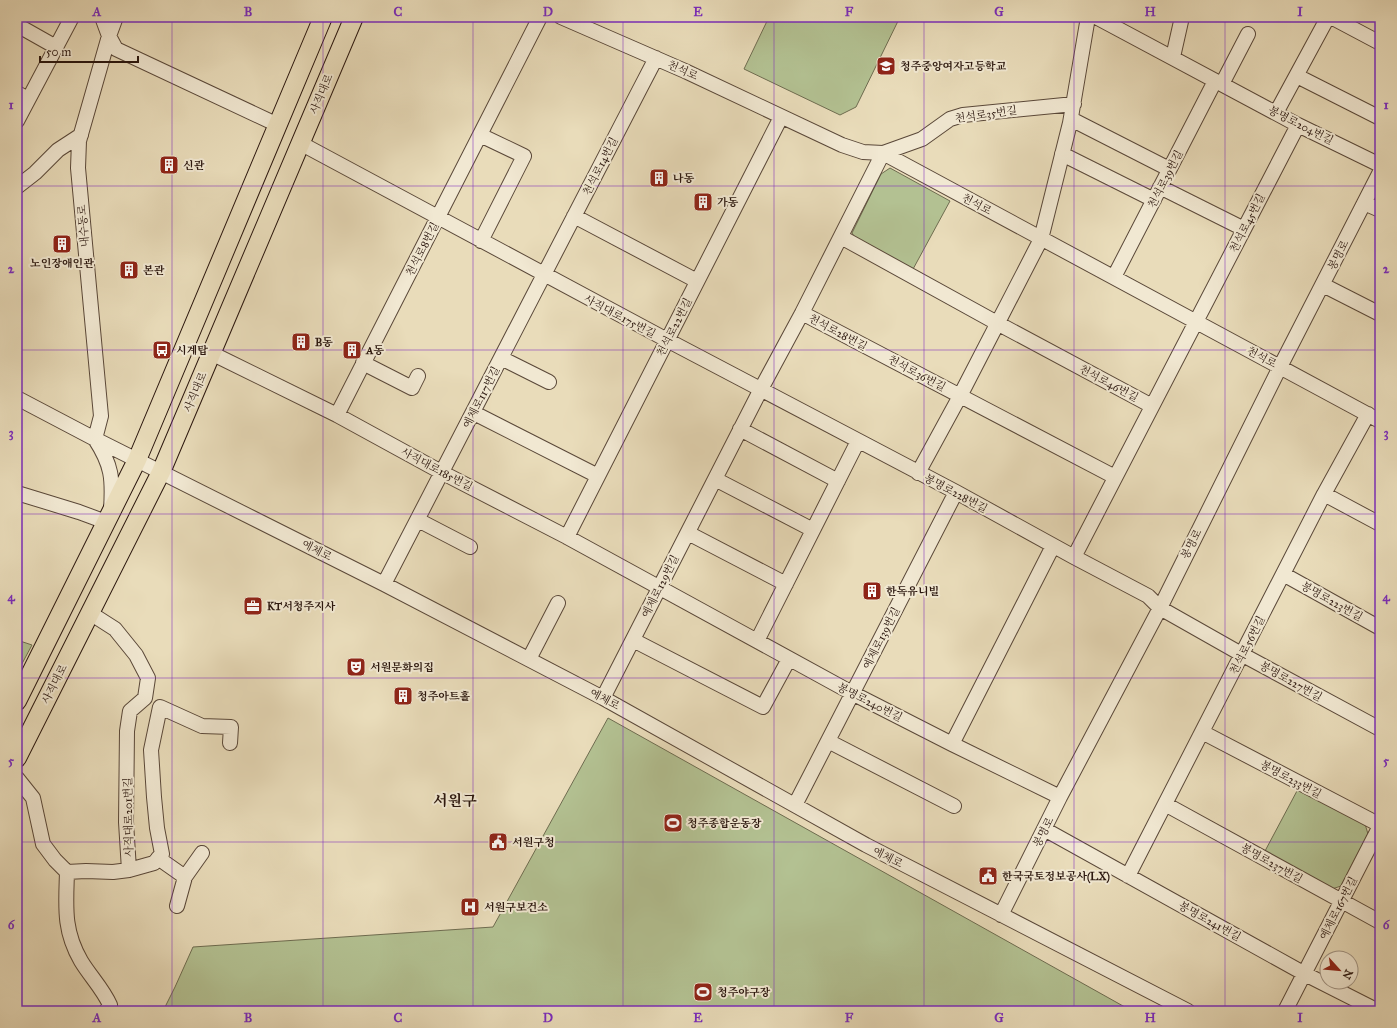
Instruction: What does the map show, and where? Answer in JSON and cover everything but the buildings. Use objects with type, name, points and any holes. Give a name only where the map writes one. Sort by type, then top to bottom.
[{"type":"main road","points":[[17,701],[137,460],[323,17]]},
{"type":"main road","name":"사직대로","points":[[17,758],[161,472],[354,17]]},
{"type":"street","points":[[17,121],[23,96],[56,47],[72,17]]},
{"type":"street","points":[[102,17],[109,36],[116,49],[278,125]]},
{"type":"street","name":"내수동로","points":[[95,439],[101,416],[78,168],[81,135],[109,36],[116,17]]},
{"type":"street","name":"천석로8번길","points":[[337,415],[540,17]]},
{"type":"street","name":"천석로","points":[[560,17],[685,71],[842,145],[864,152],[883,154],[1374,417]]},
{"type":"street","points":[[918,473],[960,396],[1041,239],[1071,119],[1088,17]]},
{"type":"street","name":"봉명로204번길","points":[[1096,17],[1298,125],[1380,165]]},
{"type":"street","points":[[1173,57],[1182,17]]},
{"type":"street","points":[[1276,113],[1297,76],[1335,18],[1380,43]]},
{"type":"street","points":[[17,25],[56,47]]},
{"type":"street","points":[[1218,82],[1248,34]]},
{"type":"street","name":"천석로14번길","points":[[544,274],[656,58]]},
{"type":"street","points":[[1297,76],[1380,118]]},
{"type":"street","name":"천석로39번길","points":[[1114,277],[1169,170],[1218,82]]},
{"type":"street","name":"천석로35번길","points":[[883,154],[922,139],[950,119],[963,116],[1074,104]]},
{"type":"street","name":"천석로22번길","points":[[567,537],[781,117]]},
{"type":"street","points":[[1071,119],[1169,170]]},
{"type":"street","name":"천석로45번길","points":[[1196,322],[1298,125]]},
{"type":"street","points":[[480,134],[524,156],[481,240]]},
{"type":"street","points":[[17,187],[35,173],[58,150],[81,135]]},
{"type":"street","name":"사직대로175번길","points":[[300,143],[760,389]]},
{"type":"street","name":"예체로129번길","points":[[603,698],[760,389],[802,313],[883,154]]},
{"type":"street","points":[[1062,154],[1244,229]]},
{"type":"street","name":"봉명로","points":[[1001,915],[1060,797],[1160,608],[1280,367],[1380,172]]},
{"type":"street","points":[[1364,202],[1380,210]]},
{"type":"street","points":[[574,216],[697,281]]},
{"type":"street","points":[[841,237],[997,323]]},
{"type":"street","name":"예체로117번길","points":[[384,584],[474,413],[544,274]]},
{"type":"street","points":[[1323,285],[1380,314]]},
{"type":"street","name":"천석로28번길","points":[[802,313],[874,351]]},
{"type":"street","name":"천석로46번길","points":[[1074,557],[1196,322]]},
{"type":"street","name":"천석로46번길","points":[[997,323],[1152,406]]},
{"type":"street","name":"천석로36번길","points":[[874,351],[1115,477]]},
{"type":"street","name":"사직대로185번길","points":[[211,353],[337,415],[660,588]]},
{"type":"street","points":[[501,358],[548,382]]},
{"type":"street","points":[[363,363],[412,388],[418,376]]},
{"type":"street","name":"봉명로228번길","points":[[760,389],[956,492],[1053,546],[1148,596],[1160,608]]},
{"type":"street","name":"예체로","points":[[17,398],[529,659],[603,698],[866,845],[1188,1011]]},
{"type":"street","points":[[474,413],[598,476]]},
{"type":"street","name":"천석로56번길","points":[[1128,876],[1324,494],[1374,417]]},
{"type":"street","points":[[740,429],[838,481]]},
{"type":"street","points":[[17,493],[79,512],[109,517],[112,482],[109,466],[104,453],[95,439]]},
{"type":"street","points":[[757,641],[858,441]]},
{"type":"street","points":[[715,479],[813,530]]},
{"type":"street","name":"예체로139번길","points":[[795,805],[956,492]]},
{"type":"street","points":[[1324,494],[1380,524]]},
{"type":"street","points":[[418,520],[470,547]]},
{"type":"street","points":[[688,533],[786,584]]},
{"type":"street","points":[[952,744],[1053,546]]},
{"type":"street","name":"봉명로223번길","points":[[1283,574],[1380,628]]},
{"type":"street","name":"봉명로240번길","points":[[660,588],[852,693],[1060,797]]},
{"type":"street","points":[[529,659],[558,603]]},
{"type":"street","name":"봉명로227번길","points":[[1160,608],[1380,729]]},
{"type":"street","points":[[90,613],[115,629],[136,655],[148,678],[145,698],[160,707],[202,726],[231,727],[230,743]]},
{"type":"street","points":[[633,640],[762,707],[789,659]]},
{"type":"street","name":"사직대로201번길","points":[[145,698],[130,711],[127,731],[126,822],[129,870],[154,863],[158,858]]},
{"type":"street","points":[[160,707],[151,750],[157,828],[162,854],[158,858],[185,877]]},
{"type":"street","name":"봉명로233번길","points":[[1202,732],[1380,826]]},
{"type":"street","points":[[828,741],[954,806]]},
{"type":"street","points":[[17,778],[33,798],[43,844],[55,860],[67,872],[66,914],[71,939],[82,961],[106,996],[110,1005],[106,1011]]},
{"type":"street","name":"봉명로237번길","points":[[1165,804],[1380,922]]},
{"type":"street","name":"예체로167번길","points":[[1285,1011],[1380,826]]},
{"type":"street","name":"봉명로241번길","points":[[1044,829],[1305,974],[1378,1011]]},
{"type":"street","points":[[177,906],[185,877],[202,852]]},
{"type":"street","points":[[67,872],[113,872],[129,870]]},
{"type":"green space","points":[[769,17],[900,17],[856,107],[840,115],[744,69]]},
{"type":"green space","points":[[890,168],[950,201],[912,271],[858,242],[852,233],[881,174]]},
{"type":"green space","points":[[17,640],[32,645],[17,673]]},
{"type":"green space","name":"청주종합운동장","points":[[608,718],[1132,1011],[163,1011],[193,947],[493,927]]},
{"type":"green space","points":[[1298,789],[1365,824],[1368,834],[1341,886],[1332,889],[1265,851]]},
{"type":"place","name":"청주중앙여자고등학교","points":[[886,66]]},
{"type":"place","name":"신관","points":[[169,165]]},
{"type":"place","name":"나동","points":[[659,178]]},
{"type":"place","name":"가동","points":[[703,202]]},
{"type":"place","name":"노인장애인관","points":[[62,244]]},
{"type":"place","name":"본관","points":[[129,270]]},
{"type":"place","name":"B동","points":[[301,342]]},
{"type":"place","name":"시계탑","points":[[162,350]]},
{"type":"place","name":"A동","points":[[352,350]]},
{"type":"place","name":"한독유니빌","points":[[872,591]]},
{"type":"place","name":"KT서청주지사","points":[[253,606]]},
{"type":"place","name":"서원문화의집","points":[[356,667]]},
{"type":"place","name":"청주아트홀","points":[[403,696]]},
{"type":"place","name":"청주종합운동장","points":[[673,823]]},
{"type":"place","name":"서원구청","points":[[498,842]]},
{"type":"place","name":"한국국토정보공사(LX)","points":[[988,876]]},
{"type":"place","name":"서원구보건소","points":[[470,907]]},
{"type":"place","name":"청주야구장","points":[[703,992]]},
{"type":"district","name":"서원구","points":[[455,801]]}]
